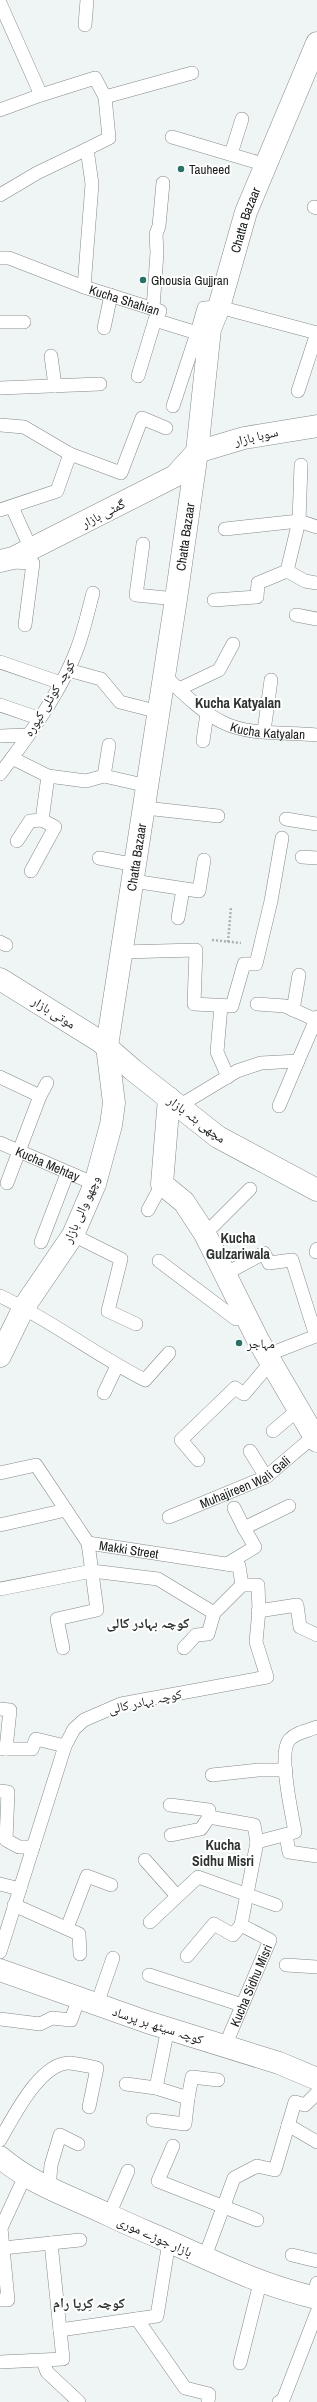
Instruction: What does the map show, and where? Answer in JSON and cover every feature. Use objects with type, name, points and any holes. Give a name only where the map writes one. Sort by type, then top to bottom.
[{"type":"street","name":"Chatta Bazaar","points":[[107,1046],[159,712],[172,682],[176,599],[197,452],[210,329],[219,307],[246,212],[317,43]]},
{"type":"street","name":"سوہا بازار","points":[[197,452],[244,438],[317,426]]},
{"type":"street","name":"گمٹی بازار","points":[[0,561],[13,558],[175,476],[197,452]]},
{"type":"street","name":"موتی بازار","points":[[0,979],[107,1046]]},
{"type":"street","name":"مچھی ہٹہ بازار","points":[[107,1046],[218,1137],[317,1190]]},
{"type":"street","name":"وچھو والی بازار","points":[[0,1356],[24,1307],[73,1235],[95,1184],[111,1125],[114,1103],[107,1046]]},
{"type":"street","points":[[174,1102],[162,1184],[184,1202],[205,1234],[245,1314],[315,1438]]},
{"type":"street","name":"کوچہ سیٹھ ہر پرساد","points":[[0,1970],[168,2028],[279,2063],[317,2078]]},
{"type":"street","name":"بازار جوڑے موری","points":[[0,2157],[25,2176],[49,2189],[109,2215],[131,2227],[169,2242],[260,2283],[316,2298]]},
{"type":"lane","points":[[85,25],[87,0]]},
{"type":"lane","points":[[0,3],[41,95]]},
{"type":"lane","points":[[105,97],[192,73]]},
{"type":"lane","points":[[0,110],[95,78],[105,97],[109,138],[37,173],[0,195]]},
{"type":"lane","points":[[232,154],[242,119]]},
{"type":"lane","points":[[172,137],[266,165]]},
{"type":"lane","points":[[84,287],[92,184],[87,149]]},
{"type":"lane","points":[[138,376],[154,314],[157,253],[156,234],[159,226],[163,183]]},
{"type":"lane","name":"Kucha Shahian","points":[[0,258],[9,258],[84,287],[111,295],[197,333]]},
{"type":"lane","points":[[104,328],[111,295]]},
{"type":"lane","points":[[173,406],[204,308],[219,307],[317,333],[298,391]]},
{"type":"lane","points":[[0,322],[24,322]]},
{"type":"lane","points":[[51,356],[55,386]]},
{"type":"lane","points":[[0,388],[100,384]]},
{"type":"lane","points":[[0,425],[24,427],[70,454],[121,473],[142,418],[166,428]]},
{"type":"lane","points":[[31,549],[6,508],[57,491],[70,454]]},
{"type":"lane","points":[[287,571],[299,521],[301,465]]},
{"type":"lane","points":[[225,529],[299,521],[317,527]]},
{"type":"lane","points":[[143,544],[136,595],[176,599]]},
{"type":"lane","points":[[0,561],[33,563],[25,625]]},
{"type":"lane","points":[[287,571],[305,581],[317,583]]},
{"type":"lane","points":[[214,600],[257,597],[258,584],[287,571]]},
{"type":"lane","name":"کوچہ کوٹلی کپورہ","points":[[0,774],[28,735],[68,670],[78,648],[93,593]]},
{"type":"lane","points":[[296,615],[317,618]]},
{"type":"lane","points":[[172,682],[219,670],[233,644]]},
{"type":"lane","points":[[0,662],[61,683]]},
{"type":"lane","points":[[68,670],[101,678],[120,702],[159,712]]},
{"type":"lane","points":[[264,731],[271,680]]},
{"type":"lane","name":"Kucha Katyalan","points":[[172,682],[207,712],[223,722],[246,729],[317,734]]},
{"type":"lane","points":[[0,705],[38,718]]},
{"type":"lane","points":[[203,741],[207,712]]},
{"type":"lane","points":[[0,736],[28,735]]},
{"type":"lane","points":[[104,776],[109,745]]},
{"type":"lane","points":[[12,758],[48,776],[86,781],[104,776],[148,786]]},
{"type":"lane","points":[[42,820],[48,776]]},
{"type":"lane","points":[[145,808],[218,816]]},
{"type":"lane","points":[[286,819],[317,824]]},
{"type":"lane","points":[[17,841],[30,821],[42,820],[55,827],[31,872]]},
{"type":"lane","points":[[122,952],[196,950],[194,1004],[232,1006],[244,964],[256,964],[271,901],[282,838]]},
{"type":"lane","points":[[302,857],[317,858]]},
{"type":"lane","points":[[99,858],[135,873],[183,888],[199,891],[204,860]]},
{"type":"lane","points":[[178,918],[183,888]]},
{"type":"lane","points":[[293,1010],[299,975]]},
{"type":"lane","points":[[257,1004],[285,1006],[315,1026],[279,1106]]},
{"type":"lane","points":[[221,1006],[217,1052],[228,1076]]},
{"type":"lane","points":[[174,1102],[228,1076],[261,1063],[298,1061]]},
{"type":"lane","points":[[0,1077],[40,1096]]},
{"type":"lane","points":[[7,1183],[40,1096],[47,1083]]},
{"type":"lane","name":"Kucha Mehtay","points":[[0,1143],[67,1174],[95,1184]]},
{"type":"lane","points":[[41,1242],[67,1174]]},
{"type":"lane","points":[[148,1210],[162,1184]]},
{"type":"lane","points":[[205,1234],[250,1189]]},
{"type":"lane","points":[[73,1235],[121,1259],[108,1311],[136,1324]]},
{"type":"lane","points":[[198,1460],[181,1440],[235,1388],[244,1394],[269,1358],[316,1336],[292,1260],[269,1263],[264,1253],[225,1274]]},
{"type":"lane","points":[[159,1261],[236,1319],[245,1314]]},
{"type":"lane","points":[[0,1296],[24,1307],[117,1366],[145,1380],[169,1353]]},
{"type":"lane","points":[[104,1393],[117,1366]]},
{"type":"lane","points":[[273,1430],[299,1409]]},
{"type":"lane","name":"Muhajireen Wali Gali","points":[[169,1517],[266,1477],[315,1438]]},
{"type":"lane","points":[[250,1451],[266,1477]]},
{"type":"lane","name":"Makki Street","points":[[0,1473],[36,1465],[88,1543],[239,1566],[242,1585]]},
{"type":"lane","points":[[244,1528],[289,1506]]},
{"type":"lane","points":[[227,1564],[255,1547],[234,1508]]},
{"type":"lane","points":[[0,1525],[66,1510]]},
{"type":"lane","points":[[63,1648],[57,1619],[97,1610],[88,1543]]},
{"type":"lane","points":[[0,1589],[92,1571],[158,1579],[214,1613]]},
{"type":"lane","points":[[184,1648],[196,1635],[208,1634],[214,1613],[242,1585],[258,1585],[258,1612],[297,1605],[300,1627],[317,1635]]},
{"type":"lane","name":"کوچہ بہادر کالی","points":[[0,1952],[65,1746],[74,1729],[84,1720],[121,1704],[267,1677],[256,1642],[258,1612]]},
{"type":"lane","points":[[0,1709],[10,1710],[3,1749],[32,1749],[36,1739],[65,1746]]},
{"type":"lane","points":[[257,1842],[295,1832],[284,1760],[288,1741],[294,1735],[317,1727]]},
{"type":"lane","points":[[212,1775],[258,1770],[286,1770]]},
{"type":"lane","points":[[0,1791],[8,1792],[6,1840],[19,1847],[33,1847]]},
{"type":"lane","points":[[170,1805],[209,1810],[209,1817],[201,1829],[171,1835]]},
{"type":"lane","points":[[187,1956],[214,1924],[233,1935],[241,1925],[257,1842],[254,1825],[209,1817]]},
{"type":"lane","points":[[286,1835],[289,1852],[317,1856]]},
{"type":"lane","points":[[145,1860],[178,1896]]},
{"type":"lane","points":[[67,1928],[87,1876],[111,1885]]},
{"type":"lane","points":[[150,1922],[198,1877],[276,1905]]},
{"type":"lane","points":[[0,1884],[20,1889]]},
{"type":"lane","points":[[14,1905],[79,1934],[80,1954]]},
{"type":"lane","name":"Kucha Sidhu Misri","points":[[225,2046],[270,1940],[241,1925]]},
{"type":"lane","points":[[0,2019],[40,2024],[52,2018],[71,2020],[88,2001],[113,1958]]},
{"type":"lane","points":[[286,1965],[317,1967]]},
{"type":"lane","points":[[149,1975],[242,2005]]},
{"type":"lane","points":[[156,2088],[168,2028]]},
{"type":"lane","points":[[0,2140],[20,2104],[39,2080],[53,2069],[68,2063],[97,2068],[89,2107]]},
{"type":"lane","points":[[153,2120],[185,2124],[192,2077],[218,2080]]},
{"type":"lane","points":[[126,2084],[156,2088],[188,2098]]},
{"type":"lane","points":[[204,2258],[234,2178],[257,2166],[275,2170],[295,2102],[305,2105],[317,2093]]},
{"type":"lane","points":[[288,2125],[317,2142]]},
{"type":"lane","points":[[49,2189],[51,2165],[60,2135],[78,2144]]},
{"type":"lane","points":[[172,2146],[158,2181],[257,2220]]},
{"type":"lane","points":[[109,2215],[128,2171]]},
{"type":"lane","points":[[0,2300],[8,2300],[1,2236],[25,2176]]},
{"type":"lane","points":[[1,2236],[51,2243],[80,2240]]},
{"type":"lane","points":[[60,2330],[156,2316],[169,2242]]},
{"type":"lane","points":[[0,2362],[43,2361],[63,2358],[51,2243]]},
{"type":"lane","points":[[292,2255],[317,2261]]},
{"type":"lane","points":[[240,2363],[260,2283]]},
{"type":"lane","points":[[279,2402],[283,2400],[316,2298]]},
{"type":"lane","points":[[137,2319],[185,2388],[209,2394],[208,2402]]},
{"type":"lane","points":[[43,2361],[47,2372],[79,2402]]},
{"type":"path","points":[[228,942],[232,907]]},
{"type":"path","points":[[196,950],[211,952],[211,940],[261,944]]},
{"type":"place","name":"Tauheed","points":[[181,169]]},
{"type":"place","name":"Ghousia Gujjran","points":[[143,280]]},
{"type":"place","name":"مہاجر","points":[[239,1343]]},
{"type":"district","name":"Kucha Katyalan","points":[[238,703]]},
{"type":"district","name":"Kucha Gulzariwala","points":[[238,1246]]},
{"type":"district","name":"کوچہ بہادر کالی","points":[[148,1623]]},
{"type":"district","name":"Kucha Sidhu Misri","points":[[223,1854]]},
{"type":"district","name":"کوچہ کِرپا رام","points":[[89,2303]]}]
